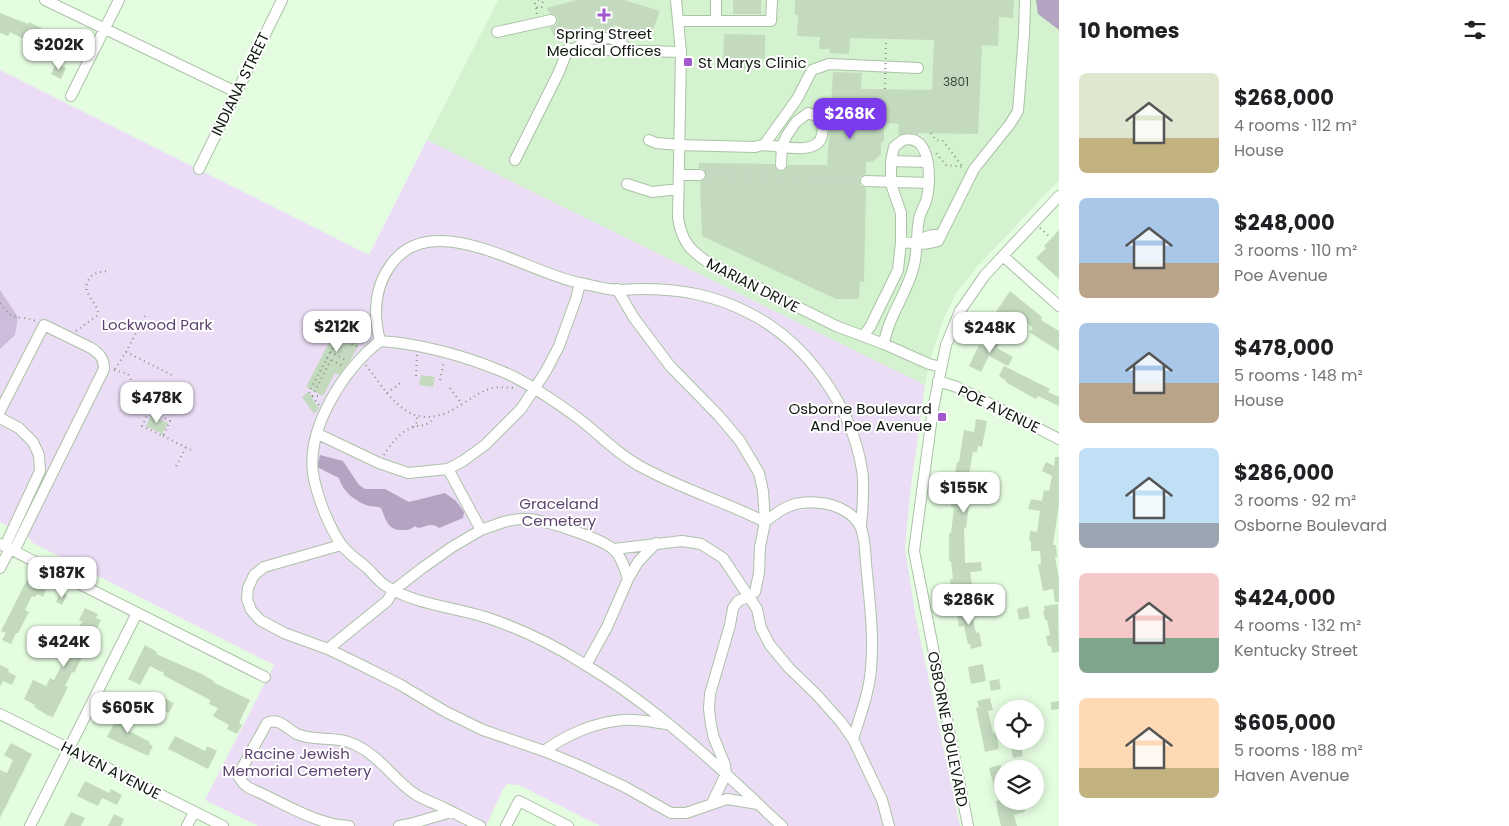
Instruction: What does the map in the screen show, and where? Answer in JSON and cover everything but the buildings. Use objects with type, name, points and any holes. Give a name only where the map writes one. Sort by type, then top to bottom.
[{"type":"street","points":[[46,0],[236,92]]},
{"type":"street","points":[[71,96],[119,0]]},
{"type":"street","name":"INDIANA STREET","points":[[199,169],[282,0]]},
{"type":"street","name":"MARIAN DRIVE","points":[[676,0],[681,52],[678,218],[681,233],[687,244],[708,263],[836,326],[940,367]]},
{"type":"street","points":[[716,0],[716,21]]},
{"type":"street","points":[[678,21],[771,21],[772,0]]},
{"type":"street","points":[[901,242],[916,243],[923,246],[938,241],[974,169],[1018,111],[1025,0]]},
{"type":"street","points":[[497,32],[551,20]]},
{"type":"street","points":[[515,160],[559,72],[568,49],[681,52]]},
{"type":"street","points":[[764,145],[797,99],[812,70],[829,64],[918,68]]},
{"type":"street","points":[[649,140],[656,143],[679,145],[782,146],[781,165]]},
{"type":"street","points":[[863,336],[870,327],[898,270],[901,242],[901,213],[891,181],[891,161],[894,147],[904,140],[916,141],[923,146],[929,182],[926,201],[920,217],[914,268],[886,331],[884,344]]},
{"type":"street","points":[[891,161],[927,162]]},
{"type":"street","points":[[679,175],[700,175]]},
{"type":"street","points":[[866,181],[929,182]]},
{"type":"street","points":[[627,184],[652,192],[678,189]]},
{"type":"street","name":"OSBORNE BOULEVARD","points":[[968,826],[914,551],[940,367],[948,338],[960,311],[976,286],[1059,196]]},
{"type":"street","points":[[380,342],[376,311],[377,293],[383,276],[394,260],[418,244],[450,241],[466,244],[580,283],[610,290],[657,289],[719,300],[751,313],[793,343],[815,367],[844,412],[855,439],[862,472],[861,527],[866,562],[872,643],[871,670],[865,702],[853,739]]},
{"type":"street","points":[[1003,256],[1059,306]]},
{"type":"street","points":[[318,434],[379,463],[408,473],[448,469],[485,445],[520,408],[534,389],[559,346],[580,283]]},
{"type":"street","points":[[617,289],[634,318],[670,366],[719,416],[740,441],[759,473],[763,491],[765,522],[755,592],[738,601],[733,608],[710,694],[711,724],[714,738],[725,765],[726,774],[712,804]]},
{"type":"street","points":[[0,411],[44,325],[98,352],[104,363],[104,369],[7,547]]},
{"type":"street","points":[[765,522],[636,464],[578,418],[534,389],[501,371],[446,353],[398,342],[380,342],[352,368],[331,399],[318,434],[312,459],[313,474],[319,499],[341,546],[384,585],[417,599],[487,617],[563,651],[642,702],[726,774],[782,826]]},
{"type":"street","name":"POE AVENUE","points":[[938,381],[957,388],[1059,438]]},
{"type":"street","points":[[0,418],[19,428],[33,442],[39,455],[40,471],[7,547],[0,568]]},
{"type":"street","points":[[448,469],[481,530]]},
{"type":"street","points":[[765,522],[778,511],[793,504],[811,502],[830,504],[849,513],[861,527]]},
{"type":"street","points":[[328,649],[387,601],[394,590],[436,558],[481,530],[501,523],[525,519],[552,524],[581,534],[614,549],[682,541],[701,544],[723,558],[757,609],[761,628],[770,645],[789,668],[841,722],[853,739],[882,800],[889,826]]},
{"type":"street","points":[[586,665],[607,627],[628,578],[638,562],[656,543]]},
{"type":"street","points":[[341,546],[264,567],[254,575],[248,588],[247,599],[251,610],[260,620],[284,633],[328,649],[483,730],[544,751],[625,787],[671,813],[686,813],[727,799],[758,804]]},
{"type":"street","points":[[7,547],[265,678]]},
{"type":"street","points":[[614,549],[622,562],[628,578]]},
{"type":"street","points":[[30,826],[137,613]]},
{"type":"street","name":"HAVEN AVENUE","points":[[0,714],[223,826]]},
{"type":"street","points":[[544,751],[558,741],[580,731],[607,723],[623,720],[668,724]]},
{"type":"street","points":[[349,826],[316,818],[249,788],[243,783],[239,777],[241,770],[267,723],[272,721],[279,722],[297,734],[309,738],[325,738],[355,744],[376,758],[420,798],[445,808],[480,826]]},
{"type":"street","points":[[506,826],[519,801],[568,826]]},
{"type":"street","points":[[187,826],[194,812]]},
{"type":"street","points":[[398,826],[451,812]]},
{"type":"path","points":[[885,89],[886,39]]},
{"type":"path","points":[[931,133],[936,140],[943,141],[963,167],[946,165],[934,151]]},
{"type":"path","points":[[1034,222],[1051,238]]},
{"type":"path","points":[[71,338],[75,332],[98,315],[98,311],[87,291],[86,285],[89,278],[94,274],[109,271]]},
{"type":"path","points":[[0,303],[13,317],[29,319],[44,325]]},
{"type":"path","points":[[114,369],[126,352],[146,314]]},
{"type":"path","points":[[320,407],[309,392],[350,314],[368,324],[377,325]]},
{"type":"path","points":[[338,338],[355,347],[364,347],[361,339],[342,329]]},
{"type":"path","points":[[416,376],[417,347]]},
{"type":"path","points":[[126,352],[172,375]]},
{"type":"path","points":[[330,352],[348,362],[352,368]]},
{"type":"path","points":[[440,380],[446,353]]},
{"type":"path","points":[[327,358],[352,368]]},
{"type":"path","points":[[362,359],[397,403],[407,412],[421,418],[434,418],[447,414],[485,389],[510,387],[520,389],[523,383]]},
{"type":"path","points":[[312,396],[331,360]]},
{"type":"path","points":[[104,363],[128,374],[146,409],[170,421],[163,436]]},
{"type":"path","points":[[388,393],[403,381]]},
{"type":"path","points":[[450,388],[462,404]]},
{"type":"path","points":[[317,403],[321,396]]},
{"type":"path","points":[[149,411],[142,426],[191,450]]},
{"type":"path","points":[[414,427],[417,422],[417,416]]},
{"type":"path","points":[[379,463],[388,448],[400,435],[408,429],[428,424],[434,418]]},
{"type":"path","points":[[176,466],[186,447]]},
{"type":"shaded area","points":[[498,0],[1059,0],[1059,180],[976,268],[957,292],[943,320],[929,364],[925,385],[427,140]]},
{"type":"shaded area","points":[[1036,0],[1059,0],[1059,30],[1038,14]]},
{"type":"shaded area","points":[[0,290],[18,317],[15,335],[0,349]]},
{"type":"shaded area","points":[[320,455],[343,461],[359,485],[365,489],[385,489],[409,502],[445,493],[456,501],[464,512],[463,518],[439,528],[431,525],[418,528],[415,526],[406,530],[394,529],[388,524],[381,508],[359,502],[346,492],[339,478],[317,467]]},
{"type":"green space","name":"Graceland Cemetery","points":[[0,70],[369,255],[427,140],[925,385],[910,494],[905,549],[916,619],[960,826],[600,826],[519,785],[507,784],[486,826],[258,826],[205,800],[274,665],[33,543],[28,537],[0,522]]},
{"type":"tunnel","points":[[700,175],[866,181]]},
{"type":"place","name":"Spring Street Medical Offices","points":[[604,15]]},
{"type":"place","name":"St Marys Clinic","points":[[688,62]]},
{"type":"place","name":"Osborne Boulevard And Poe Avenue","points":[[942,417]]},
{"type":"park label","name":"Lockwood Park","points":[[157,324]]},
{"type":"park label","name":"Racine Jewish Memorial Cemetery","points":[[297,762]]}]
